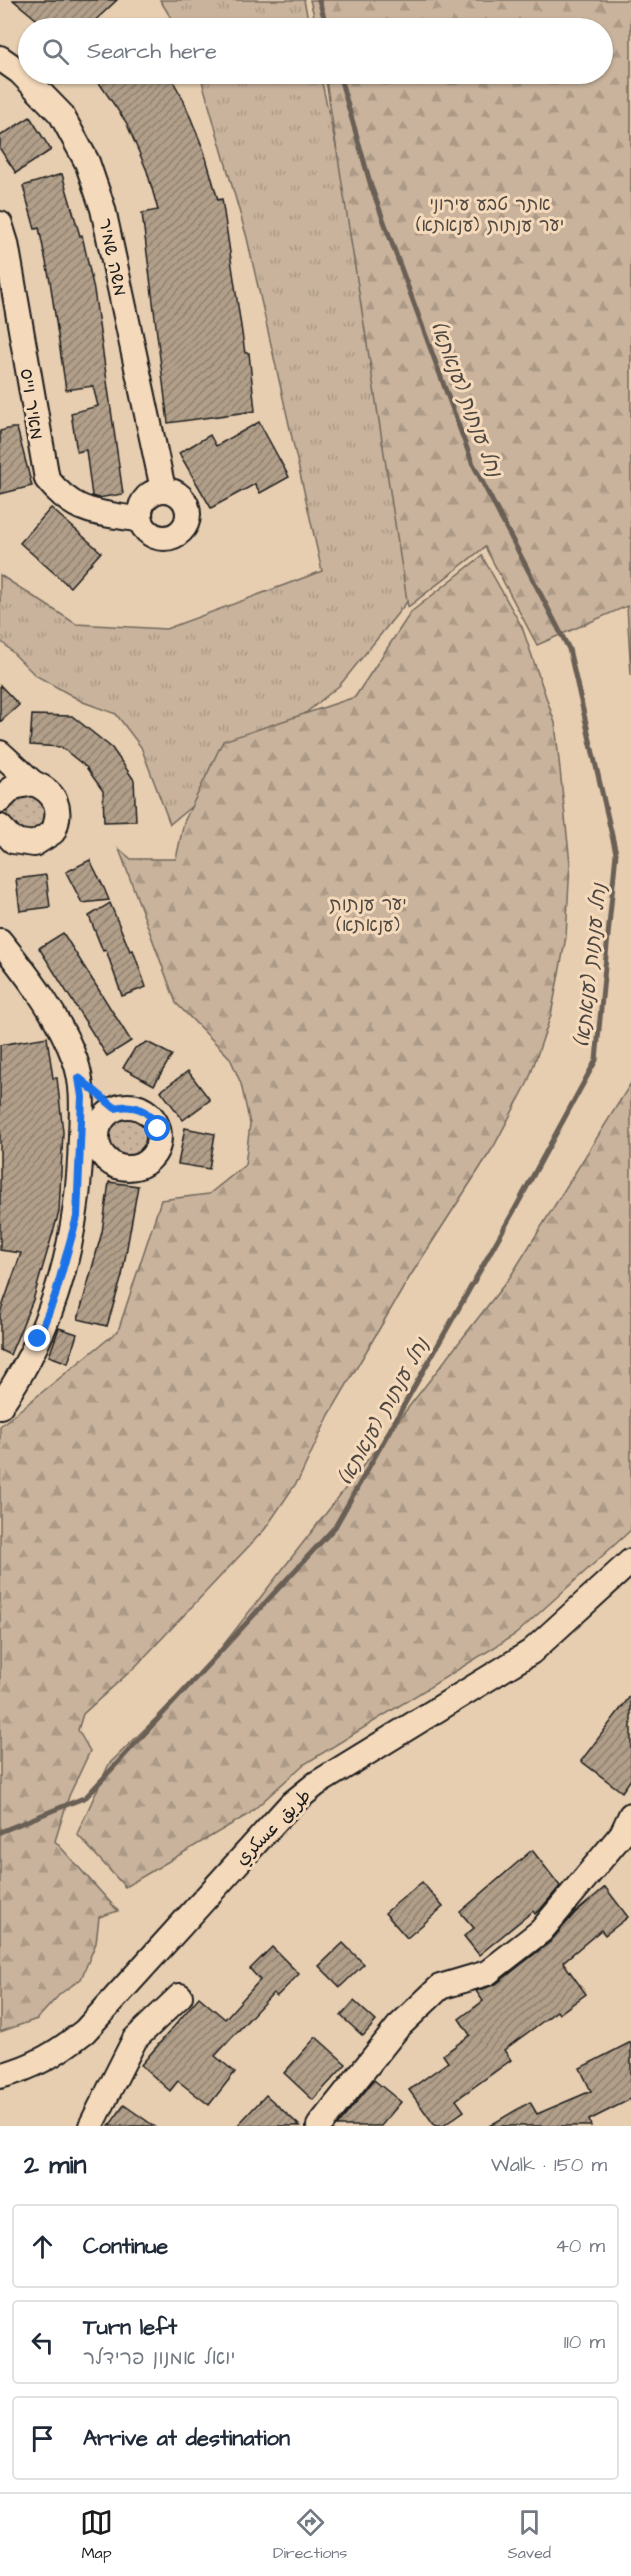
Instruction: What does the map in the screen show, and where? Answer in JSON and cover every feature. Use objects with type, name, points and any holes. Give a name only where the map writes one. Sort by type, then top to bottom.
[{"type":"street","name":"משה שמיר","points":[[0,58],[18,71]]},
{"type":"street","name":"משה שמיר","points":[[32,84],[61,114],[87,162],[103,209],[163,489]]},
{"type":"street","name":"מאיר וייס","points":[[0,224],[6,243],[47,479],[63,498],[80,508],[141,519]]},
{"type":"street","points":[[163,489],[172,490],[185,501],[189,517],[185,527],[172,537],[158,537],[150,533],[141,519],[143,501],[149,495],[163,489]]},
{"type":"street","points":[[0,753],[33,783],[44,787],[56,801],[59,811],[53,832],[44,840],[23,844],[13,841],[0,827]]},
{"type":"street","points":[[0,800],[13,787],[33,783]]},
{"type":"street","points":[[0,941],[33,981],[76,1061],[82,1097],[77,1217],[66,1261],[38,1339],[17,1382],[0,1406]]},
{"type":"street","points":[[79,1078],[115,1108]]},
{"type":"street","name":"طريق عسكري","points":[[0,2076],[28,2069],[56,2053],[85,2031],[266,1830],[316,1784],[531,1652],[631,1562]]},
{"type":"street","points":[[319,2126],[398,2027],[440,1987],[487,1973],[541,1931],[622,1834],[631,1815]]},
{"type":"street","points":[[91,2126],[135,2038],[180,1996]]},
{"type":"green space","points":[[160,0],[304,0],[308,18],[171,18]]},
{"type":"green space","name":"אתר טבע עירוני יער ענתות (ענאתא)","points":[[310,0],[631,0],[631,675],[627,606],[537,645],[485,547],[408,607],[327,84],[613,84],[613,18],[314,18]]},
{"type":"green space","points":[[203,84],[322,84],[431,572],[340,685],[170,824],[141,747],[116,714],[83,702],[35,675],[0,640],[0,575],[76,624],[166,629],[322,571],[247,238]]},
{"type":"green space","name":"יער ענתות (ענאתא)","points":[[482,556],[522,627],[555,723],[570,863],[566,937],[551,1015],[528,1082],[494,1146],[409,1278],[329,1415],[299,1479],[265,1529],[135,1667],[83,1714],[78,1730],[90,1751],[69,1796],[55,1841],[118,1911],[99,1917],[96,1943],[81,1979],[60,1994],[37,2019],[0,2032],[0,1426],[118,1331],[161,1200],[209,1194],[245,1165],[250,1124],[241,1084],[230,1058],[176,1003],[119,849],[131,859],[176,859],[184,822],[223,741],[355,697],[411,612]]},
{"type":"green space","points":[[27,794],[41,800],[47,814],[41,828],[27,834],[13,828],[7,814],[13,800]]},
{"type":"green space","points":[[631,1083],[631,1530],[516,1634],[303,1765],[249,1814],[125,1887],[77,1834],[109,1764],[200,1675],[510,1277]]},
{"type":"green space","points":[[128,1113],[145,1120],[152,1137],[145,1154],[128,1161],[111,1154],[104,1137],[111,1120]]},
{"type":"building","points":[[13,0],[117,0],[98,18],[35,18]]},
{"type":"building","points":[[100,84],[175,84],[204,151],[218,200],[222,199],[245,353],[249,353],[255,411],[168,423],[142,213],[158,210],[147,171],[126,122]]},
{"type":"building","points":[[30,117],[51,150],[16,173],[0,149],[0,136]]},
{"type":"building","points":[[62,174],[80,236],[82,235],[94,290],[123,494],[98,498],[92,496],[86,450],[77,452],[71,413],[98,406],[93,386],[66,390],[50,281],[39,228],[35,229],[23,186]]},
{"type":"building","points":[[259,422],[289,477],[260,493],[255,484],[211,508],[179,453],[210,435],[216,446]]},
{"type":"building","points":[[17,428],[32,486],[0,494],[0,431]]},
{"type":"building","points":[[51,508],[101,552],[70,587],[20,543]]},
{"type":"building","points":[[0,685],[19,705],[0,722]]},
{"type":"building","points":[[32,715],[72,716],[112,748],[134,780],[136,821],[104,822],[103,791],[86,767],[61,747],[30,745]]},
{"type":"building","points":[[90,860],[109,900],[82,903],[66,872]]},
{"type":"building","points":[[46,875],[50,907],[20,911],[16,879]]},
{"type":"building","points":[[110,903],[130,951],[133,950],[146,987],[122,996],[106,950],[103,951],[89,916]]},
{"type":"building","points":[[63,933],[131,1041],[107,1056],[39,948]]},
{"type":"building","points":[[47,1037],[53,1078],[57,1078],[63,1132],[59,1212],[33,1300],[10,1355],[0,1350],[0,1313],[21,1253],[0,1250],[0,1045]]},
{"type":"building","points":[[147,1042],[172,1055],[154,1085],[123,1068],[135,1048]]},
{"type":"building","points":[[188,1071],[210,1100],[183,1120],[161,1091]]},
{"type":"building","points":[[185,1128],[215,1134],[209,1169],[178,1164]]},
{"type":"building","points":[[109,1182],[138,1186],[122,1276],[107,1326],[78,1319],[102,1232]]},
{"type":"building","points":[[59,1328],[77,1334],[68,1363],[49,1356]]},
{"type":"building","points":[[631,1695],[631,1779],[622,1792],[581,1761]]},
{"type":"building","points":[[532,1850],[560,1886],[540,1910],[535,1914],[533,1911],[479,1955],[464,1936],[474,1928],[460,1912]]},
{"type":"building","points":[[422,1882],[443,1907],[407,1938],[385,1913]]},
{"type":"building","points":[[605,1887],[628,1917],[605,1935],[601,1930],[563,1962],[586,1994],[559,2014],[557,2011],[504,2050],[511,2060],[456,2100],[464,2111],[443,2126],[435,2126],[409,2090],[448,2062],[443,2055],[470,2035],[459,2019],[483,2001],[476,1991],[496,1984],[550,1942],[575,1913]]},
{"type":"building","points":[[343,1943],[364,1964],[340,1987],[319,1966]]},
{"type":"building","points":[[272,1947],[299,1974],[277,1996],[273,1993],[215,2056],[235,2072],[209,2105],[178,2081],[170,2091],[141,2065],[199,1997],[225,2019],[260,1980],[250,1969]]},
{"type":"building","points":[[354,2001],[376,2021],[363,2036],[341,2016]]},
{"type":"building","points":[[316,2037],[346,2064],[313,2100],[284,2073]]},
{"type":"building","points":[[631,2042],[631,2099],[589,2120],[591,2126],[489,2126],[530,2102],[537,2114],[591,2091],[580,2068]]},
{"type":"building","points":[[374,2080],[401,2102],[381,2126],[337,2126]]},
{"type":"building","points":[[266,2095],[300,2126],[237,2126]]},
{"type":"building","points":[[124,2105],[154,2126],[109,2126]]},
{"type":"waterway","name":"נחל ענתות (ענאתא)","points":[[319,0],[324,18]]},
{"type":"waterway","name":"נחל ענתות (ענאתא)","points":[[0,1832],[86,1797],[335,1527],[516,1207],[596,1060],[616,853],[569,649],[472,462],[371,186],[342,84]]},
{"type":"route","points":[[38,1339],[55,1296],[77,1217],[82,1097],[79,1078],[115,1108],[136,1107],[146,1112],[158,1129]]}]
